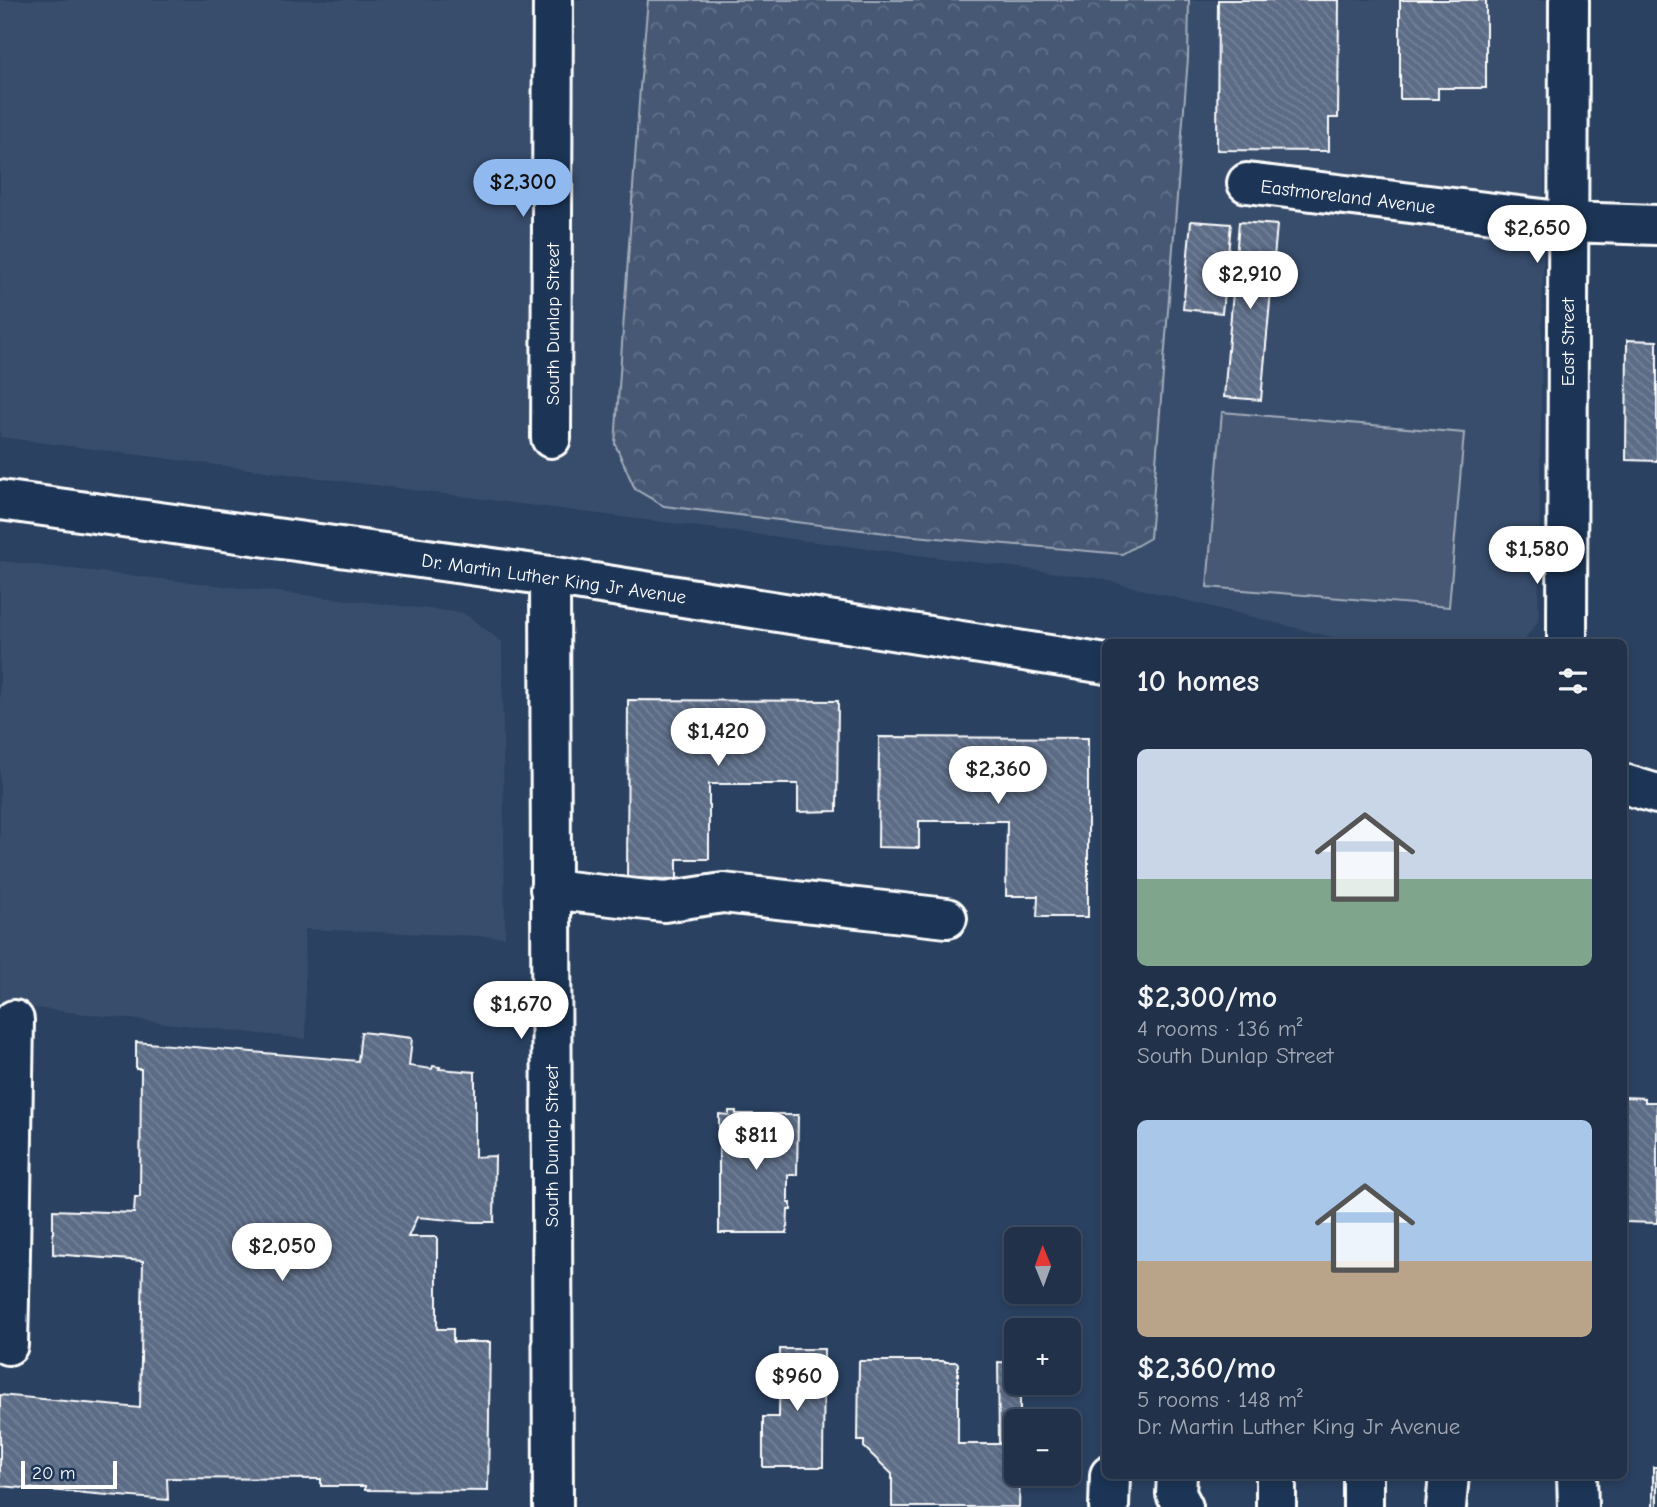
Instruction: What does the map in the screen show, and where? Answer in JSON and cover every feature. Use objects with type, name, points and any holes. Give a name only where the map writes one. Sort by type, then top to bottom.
[{"type":"street","name":"South Dunlap Street","points":[[551,438],[553,0]]},
{"type":"street","name":"East Street","points":[[1567,639],[1569,0]]},
{"type":"street","name":"Eastmoreland Avenue","points":[[1247,183],[1567,222],[1657,225]]},
{"type":"street","name":"Dr. Martin Luther King Jr Avenue","points":[[0,500],[550,576],[1102,663]]},
{"type":"street","name":"South Dunlap Street","points":[[550,576],[553,1507]]},
{"type":"street","points":[[1627,785],[1657,794]]},
{"type":"street","points":[[550,889],[664,902],[723,893],[947,918]]},
{"type":"street","points":[[8,1345],[5,1253],[14,1020]]},
{"type":"street","points":[[1109,1507],[1110,1479]]},
{"type":"street","points":[[1177,1479],[1176,1494],[1183,1507]]},
{"type":"street","points":[[1276,1479],[1276,1507]]},
{"type":"street","points":[[1363,1479],[1363,1507]]},
{"type":"street","points":[[1446,1507],[1448,1479]]},
{"type":"street","points":[[1577,1479],[1577,1507]]},
{"type":"shaded area","points":[[0,0],[1547,0],[1538,621],[1525,639],[1340,639],[1097,578],[0,437]]},
{"type":"shaded area","points":[[0,561],[464,613],[502,642],[505,937],[304,929],[306,1039],[0,1004]]},
{"type":"green space","points":[[648,0],[1189,0],[1188,58],[1150,538],[1122,554],[903,535],[664,506],[635,489],[615,444]]},
{"type":"green space","points":[[1222,412],[1464,433],[1449,607],[1207,587]]},
{"type":"building","points":[[1218,0],[1339,0],[1338,118],[1329,118],[1329,151],[1217,150]]},
{"type":"building","points":[[1400,0],[1486,0],[1486,88],[1438,88],[1438,99],[1400,99]]},
{"type":"building","points":[[1191,221],[1231,224],[1222,313],[1183,309]]},
{"type":"building","points":[[1239,222],[1277,225],[1261,400],[1224,397]]},
{"type":"building","points":[[1627,340],[1657,341],[1657,461],[1626,460]]},
{"type":"building","points":[[628,700],[838,701],[837,811],[798,812],[798,784],[709,784],[709,859],[677,859],[677,879],[627,878]]},
{"type":"building","points":[[879,737],[1088,738],[1088,917],[1037,917],[1038,896],[1006,896],[1007,821],[919,821],[919,848],[878,847]]},
{"type":"building","points":[[361,1032],[412,1038],[409,1066],[432,1069],[433,1066],[440,1067],[439,1069],[475,1072],[475,1157],[495,1156],[494,1222],[417,1217],[408,1237],[437,1237],[437,1329],[453,1329],[453,1342],[490,1342],[488,1491],[365,1490],[365,1486],[321,1486],[321,1479],[167,1478],[168,1500],[0,1486],[0,1395],[140,1408],[143,1261],[53,1254],[53,1210],[134,1213],[135,1197],[140,1197],[141,1069],[136,1069],[136,1042],[358,1061]]},
{"type":"building","points":[[1627,1097],[1657,1102],[1657,1223],[1627,1222]]},
{"type":"building","points":[[729,1111],[736,1111],[736,1114],[798,1115],[797,1175],[788,1175],[788,1203],[791,1203],[791,1210],[788,1210],[787,1233],[719,1233],[719,1114],[729,1115]]},
{"type":"building","points":[[780,1349],[824,1349],[823,1467],[763,1467],[763,1417],[779,1417]]},
{"type":"building","points":[[859,1361],[957,1362],[958,1444],[999,1444],[998,1362],[1004,1362],[1004,1395],[1020,1395],[1020,1409],[1004,1409],[1004,1486],[1020,1486],[1019,1507],[892,1507],[892,1474],[864,1447],[864,1441],[858,1441]]},
{"type":"building","points":[[1653,1467],[1657,1467],[1657,1507],[1653,1507]]}]
